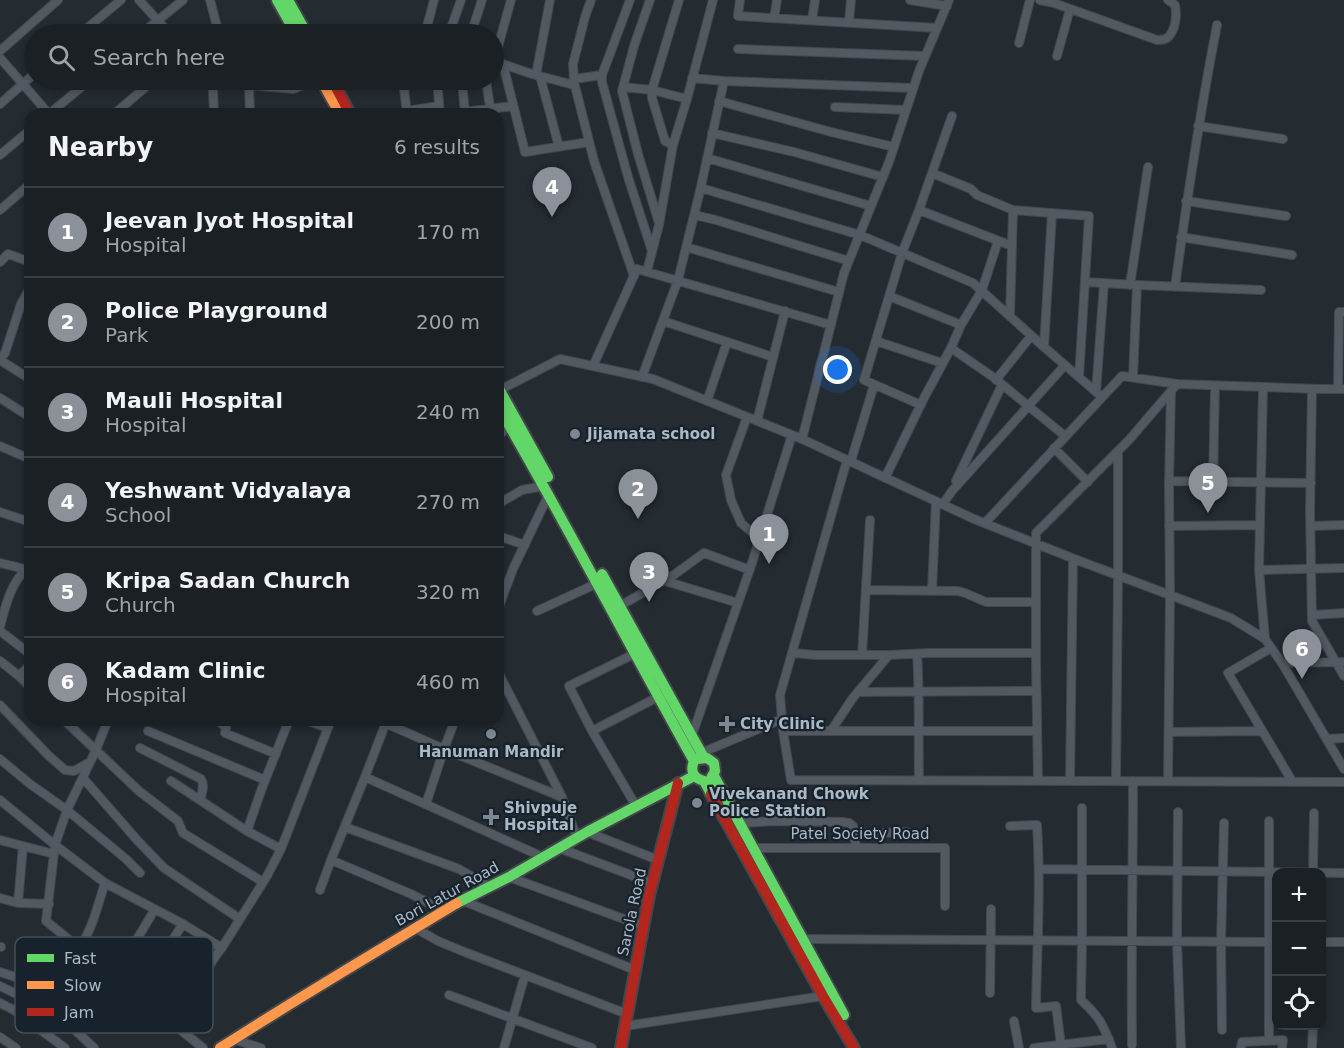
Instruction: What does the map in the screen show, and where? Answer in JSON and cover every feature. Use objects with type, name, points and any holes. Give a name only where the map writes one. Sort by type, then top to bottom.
[{"type":"main road","points":[[277,0],[290,24]]},
{"type":"main road","points":[[288,0],[301,24]]},
{"type":"main road","points":[[326,90],[336,108]]},
{"type":"main road","points":[[337,90],[347,108]]},
{"type":"main road","points":[[504,397],[692,735],[700,757]]},
{"type":"main road","points":[[504,417],[547,490],[658,697],[700,757],[710,758],[715,763],[716,770],[709,779],[698,780],[694,776],[692,766],[700,757]]},
{"type":"main road","name":"Bori Latur Road","points":[[220,1048],[293,1001],[461,900],[490,887],[694,776]]},
{"type":"main road","points":[[709,779],[740,824],[863,1048]]},
{"type":"main road","points":[[709,779],[823,996],[854,1048]]},
{"type":"main road","name":"Sarola Road","points":[[621,1048],[652,883],[678,783]]},
{"type":"street","points":[[31,24],[58,0]]},
{"type":"street","points":[[93,24],[121,0]]},
{"type":"street","points":[[139,0],[161,24]]},
{"type":"street","points":[[152,24],[183,0]]},
{"type":"street","points":[[210,0],[216,24]]},
{"type":"street","points":[[428,24],[434,0]]},
{"type":"street","points":[[453,24],[461,0]]},
{"type":"street","points":[[474,24],[482,0]]},
{"type":"street","points":[[504,31],[511,0]]},
{"type":"street","points":[[550,0],[538,76],[559,147]]},
{"type":"street","points":[[591,0],[573,64],[574,82],[594,160],[634,276]]},
{"type":"street","points":[[630,0],[602,75],[602,82],[614,131],[652,253]]},
{"type":"street","points":[[650,0],[622,91],[659,225]]},
{"type":"street","points":[[673,145],[665,141],[652,98],[652,90],[679,0]]},
{"type":"street","points":[[647,271],[659,225],[673,145],[713,0]]},
{"type":"street","points":[[740,0],[738,15],[937,27]]},
{"type":"street","points":[[774,18],[777,0]]},
{"type":"street","points":[[812,20],[815,0]]},
{"type":"street","points":[[849,22],[851,0]]},
{"type":"street","points":[[802,439],[849,261],[883,177],[925,56],[948,3],[910,0]]},
{"type":"street","points":[[1019,43],[1030,0]]},
{"type":"street","points":[[1040,0],[1053,1],[1152,39],[1161,40],[1166,39],[1169,35],[1177,14],[1175,5],[1168,0]]},
{"type":"street","points":[[1057,56],[1070,9]]},
{"type":"street","points":[[1174,287],[1198,126],[1217,26]]},
{"type":"street","points":[[0,51],[24,30]]},
{"type":"street","points":[[738,49],[925,56]]},
{"type":"street","points":[[0,58],[23,84],[0,104]]},
{"type":"street","points":[[504,64],[538,76],[574,82],[602,75]]},
{"type":"street","points":[[692,78],[913,88]]},
{"type":"street","points":[[504,81],[525,152],[589,142]]},
{"type":"street","points":[[642,377],[678,280],[695,215],[724,81]]},
{"type":"street","points":[[623,87],[652,90],[687,99]]},
{"type":"street","points":[[28,90],[44,108]]},
{"type":"street","points":[[56,108],[78,90]]},
{"type":"street","points":[[121,108],[142,90]]},
{"type":"street","points":[[213,90],[214,108]]},
{"type":"street","points":[[249,90],[250,108]]},
{"type":"street","points":[[404,90],[406,108]]},
{"type":"street","points":[[438,90],[440,108]]},
{"type":"street","points":[[463,90],[465,108]]},
{"type":"street","points":[[487,90],[490,108]]},
{"type":"street","points":[[719,100],[831,132],[894,147]]},
{"type":"street","points":[[504,108],[513,106]]},
{"type":"street","points":[[836,107],[906,110]]},
{"type":"street","points":[[921,405],[864,380],[902,253],[952,116]]},
{"type":"street","points":[[1198,126],[1283,139]]},
{"type":"street","points":[[712,133],[794,152],[883,177]]},
{"type":"street","points":[[0,155],[24,135]]},
{"type":"street","points":[[707,158],[871,206]]},
{"type":"street","points":[[1133,377],[1134,285],[1148,167]]},
{"type":"street","points":[[932,173],[1013,210],[1089,216],[1079,377]]},
{"type":"street","points":[[701,188],[860,235],[974,283],[1099,394]]},
{"type":"street","points":[[0,210],[24,189]]},
{"type":"street","points":[[1186,201],[1286,216]]},
{"type":"street","points":[[919,210],[1012,246]]},
{"type":"street","points":[[1010,316],[1013,210]]},
{"type":"street","points":[[1044,347],[1052,213]]},
{"type":"street","points":[[695,215],[849,261]]},
{"type":"street","points":[[1181,237],[1292,255]]},
{"type":"street","points":[[885,478],[981,290],[998,241]]},
{"type":"street","points":[[686,247],[839,292]]},
{"type":"street","points":[[0,262],[8,254],[24,260]]},
{"type":"street","points":[[593,366],[637,268],[831,325]]},
{"type":"street","points":[[1085,282],[1261,290]]},
{"type":"street","points":[[1099,394],[1104,283]]},
{"type":"street","points":[[889,296],[962,325]]},
{"type":"street","points":[[24,299],[3,346],[0,359],[24,375]]},
{"type":"street","points":[[757,421],[785,311]]},
{"type":"street","points":[[985,523],[1065,436],[1099,394],[1122,376],[1174,387],[1341,389],[1339,312],[1344,312]]},
{"type":"street","points":[[663,321],[773,357]]},
{"type":"street","points":[[952,491],[999,382],[1031,336]]},
{"type":"street","points":[[876,341],[942,363]]},
{"type":"street","points":[[707,401],[727,342]]},
{"type":"street","points":[[951,348],[999,382],[1065,436]]},
{"type":"street","points":[[504,386],[560,359],[653,379],[802,439],[985,523],[1073,559],[1231,618],[1265,639],[1282,663],[1344,769]]},
{"type":"street","points":[[932,590],[939,503],[1065,365]]},
{"type":"street","points":[[874,385],[849,461],[780,695],[791,780],[1344,782]]},
{"type":"street","points":[[1213,482],[1215,386]]},
{"type":"street","points":[[1038,780],[1036,533],[1118,451],[1174,387]]},
{"type":"street","points":[[1168,781],[1169,481],[1174,387]]},
{"type":"street","points":[[1263,387],[1259,570],[1265,639]]},
{"type":"street","points":[[1312,389],[1310,526],[1312,621],[1341,662],[1344,676]]},
{"type":"street","points":[[0,398],[24,413]]},
{"type":"street","points":[[747,417],[726,475],[730,500],[741,524],[760,539]]},
{"type":"street","points":[[504,431],[509,426]]},
{"type":"street","points":[[692,735],[750,570],[792,435]]},
{"type":"street","points":[[0,446],[24,456]]},
{"type":"street","points":[[1054,448],[1088,482]]},
{"type":"street","points":[[1116,781],[1118,451]]},
{"type":"street","points":[[1169,481],[1311,483]]},
{"type":"street","points":[[504,500],[522,490],[547,490],[504,593]]},
{"type":"street","points":[[0,512],[24,520]]},
{"type":"street","points":[[862,655],[870,520]]},
{"type":"street","points":[[1169,526],[1260,525]]},
{"type":"street","points":[[1310,526],[1344,525]]},
{"type":"street","points":[[504,538],[525,545]]},
{"type":"street","points":[[620,606],[665,581],[704,553],[750,570]]},
{"type":"street","points":[[1070,781],[1073,559]]},
{"type":"street","points":[[0,563],[24,568]]},
{"type":"street","points":[[1259,570],[1344,568]]},
{"type":"street","points":[[24,574],[10,590],[0,629],[24,649]]},
{"type":"street","points":[[665,581],[738,603]]},
{"type":"street","points":[[537,611],[598,583]]},
{"type":"street","points":[[866,590],[965,592],[986,602],[1036,602]]},
{"type":"street","points":[[1312,615],[1344,613]]},
{"type":"street","points":[[1271,648],[1228,673],[1292,781]]},
{"type":"street","points":[[793,653],[862,655],[1036,653]]},
{"type":"street","points":[[634,654],[569,686],[592,731],[636,806]]},
{"type":"street","points":[[917,654],[920,692],[919,780]]},
{"type":"street","points":[[831,731],[858,692],[889,655]]},
{"type":"street","points":[[0,661],[24,681]]},
{"type":"street","points":[[1282,663],[1341,662]]},
{"type":"street","points":[[19,676],[24,671]]},
{"type":"street","points":[[504,684],[582,835],[658,860]]},
{"type":"street","points":[[858,692],[1036,691]]},
{"type":"street","points":[[592,731],[658,697]]},
{"type":"street","points":[[0,705],[65,770],[74,771],[91,761]]},
{"type":"street","points":[[700,757],[782,719]]},
{"type":"street","points":[[70,726],[139,791],[178,821],[183,833],[263,882]]},
{"type":"street","points":[[67,937],[46,921],[55,844],[67,810],[106,726]]},
{"type":"street","points":[[224,726],[225,733],[276,754]]},
{"type":"street","points":[[247,831],[288,726]]},
{"type":"street","points":[[213,961],[281,849],[328,728],[322,726]]},
{"type":"street","points":[[320,890],[384,726]]},
{"type":"street","points":[[395,726],[444,749],[562,797]]},
{"type":"street","points":[[426,804],[454,726]]},
{"type":"street","points":[[148,731],[265,780]]},
{"type":"street","points":[[783,731],[1037,731]]},
{"type":"street","points":[[1169,732],[1262,731]]},
{"type":"street","points":[[1327,739],[1344,738]]},
{"type":"street","points":[[140,748],[201,779],[203,787],[200,800]]},
{"type":"street","points":[[0,759],[67,810],[140,873]]},
{"type":"street","points":[[83,777],[164,868],[240,919]]},
{"type":"street","points":[[365,777],[543,857]]},
{"type":"street","points":[[171,781],[247,831],[281,849]]},
{"type":"street","points":[[1132,1045],[1133,781]]},
{"type":"street","points":[[0,800],[105,883],[204,937]]},
{"type":"street","points":[[1082,808],[1081,1000],[1104,1026],[1112,1048]]},
{"type":"street","points":[[1178,812],[1177,942],[1181,1048]]},
{"type":"street","points":[[1313,868],[1314,813]]},
{"type":"street","points":[[740,824],[775,821],[849,823],[853,826],[856,847]]},
{"type":"street","points":[[1269,821],[1272,924]]},
{"type":"street","points":[[1222,1030],[1221,942],[1224,823]]},
{"type":"street","points":[[1010,826],[1037,825],[1040,869],[1036,1008],[1056,1006],[1062,1044]]},
{"type":"street","points":[[345,827],[459,869],[490,887]]},
{"type":"street","points":[[854,834],[907,832]]},
{"type":"street","points":[[0,840],[54,854]]},
{"type":"street","points":[[18,903],[23,846]]},
{"type":"street","points":[[559,848],[652,883]]},
{"type":"street","name":"Patel Society Road","points":[[753,848],[945,848],[945,906]]},
{"type":"street","points":[[331,860],[411,894],[444,911]]},
{"type":"street","points":[[1040,869],[1269,872]]},
{"type":"street","points":[[1326,872],[1344,873]]},
{"type":"street","points":[[508,877],[643,926]]},
{"type":"street","points":[[86,937],[105,883]]},
{"type":"street","points":[[0,898],[18,903],[49,904]]},
{"type":"street","points":[[461,900],[635,970]]},
{"type":"street","points":[[138,937],[155,909]]},
{"type":"street","points":[[990,993],[991,909]]},
{"type":"street","points":[[174,937],[183,924]]},
{"type":"street","points":[[415,928],[454,948],[627,1014]]},
{"type":"street","points":[[802,939],[1272,942]]},
{"type":"street","points":[[213,942],[222,948]]},
{"type":"street","points":[[1326,942],[1344,942]]},
{"type":"street","points":[[1269,1041],[1272,967]]},
{"type":"street","points":[[2,973],[0,986],[15,993]]},
{"type":"street","points":[[504,1048],[525,975]]},
{"type":"street","points":[[449,995],[592,1048]]},
{"type":"street","points":[[625,1026],[823,996]]},
{"type":"street","points":[[0,1003],[15,1011]]},
{"type":"street","points":[[1014,1021],[1019,1048]]},
{"type":"street","points":[[1312,1030],[1312,1048]]},
{"type":"street","points":[[45,1033],[65,1048]]},
{"type":"street","points":[[78,1033],[94,1048]]},
{"type":"street","points":[[185,1033],[203,1048]]},
{"type":"street","points":[[0,1037],[16,1048]]},
{"type":"street","points":[[232,1039],[261,1048]]},
{"type":"street","points":[[1034,1048],[1109,1039]]},
{"type":"street","points":[[1241,1048],[1242,1042],[1283,1040],[1282,1048]]},
{"type":"traffic: fast","points":[[277,0],[290,24]]},
{"type":"traffic: fast","points":[[288,0],[301,24]]},
{"type":"traffic: fast","points":[[504,398],[548,477]]},
{"type":"traffic: fast","points":[[504,417],[694,761],[693,774],[704,781],[711,794]]},
{"type":"traffic: fast","points":[[602,574],[703,756]]},
{"type":"traffic: fast","points":[[697,759],[707,758],[714,763],[715,771],[710,780]]},
{"type":"traffic: fast","points":[[457,903],[694,776]]},
{"type":"traffic: fast","points":[[714,776],[844,1015]]},
{"type":"traffic: slow","points":[[327,90],[337,108]]},
{"type":"traffic: slow","points":[[220,1048],[457,903]]},
{"type":"traffic: jam","points":[[337,90],[347,108]]},
{"type":"traffic: jam","points":[[621,1048],[649,896],[678,783]]},
{"type":"traffic: jam","points":[[711,794],[854,1048]]},
{"type":"place","name":"Yeshwant Vidyalaya","points":[[552,217]]},
{"type":"place","name":"Jijamata school","points":[[575,434]]},
{"type":"place","name":"Kripa Sadan Church","points":[[1208,513]]},
{"type":"place","name":"Police Playground","points":[[638,519]]},
{"type":"place","name":"Jeevan Jyot Hospital","points":[[769,564]]},
{"type":"place","name":"Mauli Hospital","points":[[649,602]]},
{"type":"place","name":"Kadam Clinic","points":[[1302,679]]},
{"type":"place","name":"City Clinic","points":[[727,724]]},
{"type":"place","name":"Hanuman Mandir","points":[[491,734]]},
{"type":"place","name":"Vivekanand Chowk Police Station","points":[[697,803]]},
{"type":"place","name":"Shivpuje Hospital","points":[[491,817]]}]
